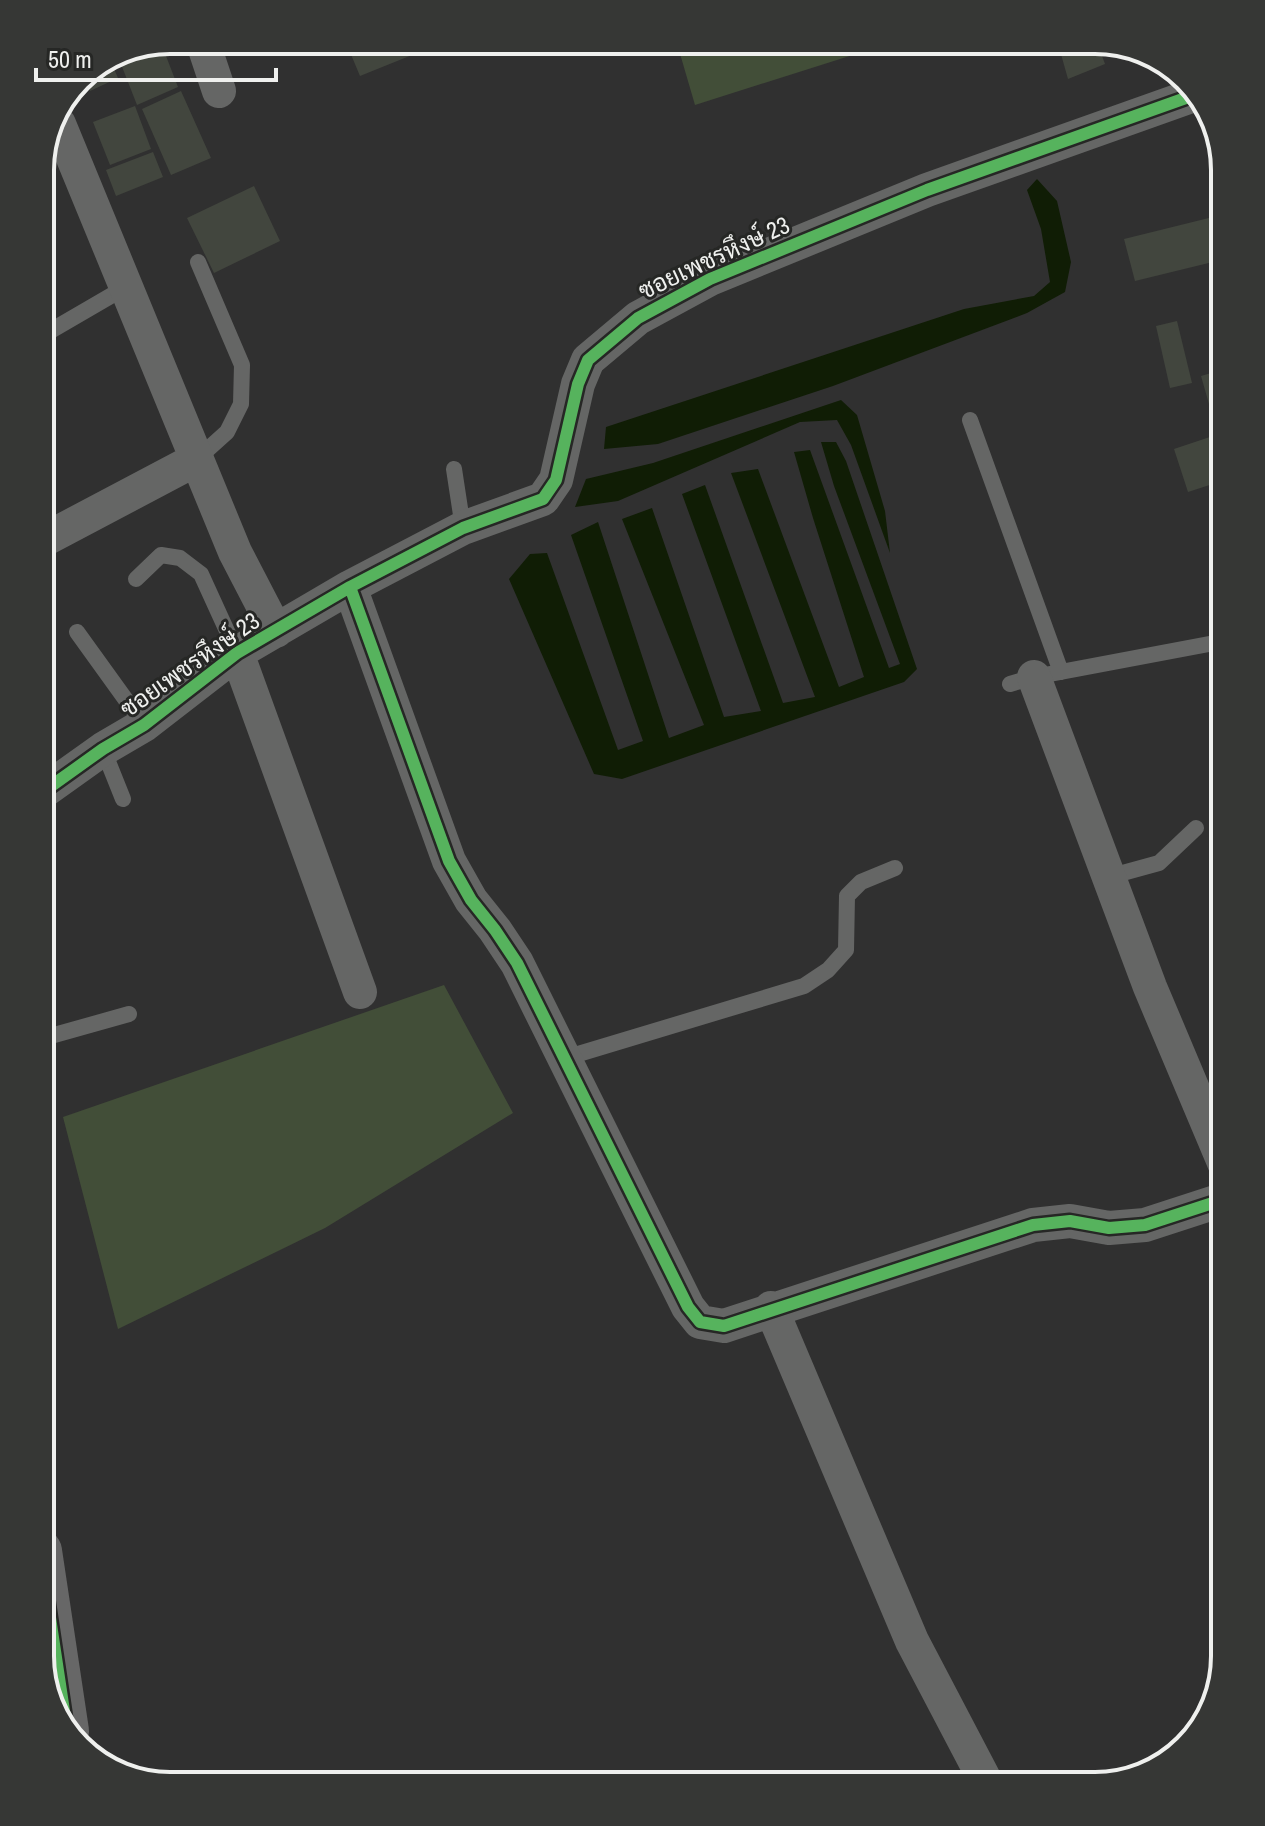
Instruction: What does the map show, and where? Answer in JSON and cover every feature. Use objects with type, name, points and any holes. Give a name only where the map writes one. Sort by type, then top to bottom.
[{"type":"street","points":[[207,54],[219,91]]},
{"type":"street","name":"ซอยเพชรหึงษ์ 23","points":[[54,784],[103,749],[144,725],[237,653],[350,587],[463,528],[543,499],[556,480],[578,384],[588,360],[638,318],[710,279],[927,190],[1186,98]]},
{"type":"street","points":[[62,130],[235,552],[276,631]]},
{"type":"street","points":[[54,535],[197,459]]},
{"type":"street","points":[[350,587],[449,861],[471,900],[517,963],[688,1307],[700,1322],[724,1326],[771,1308],[1033,1225],[1070,1221],[1109,1228],[1145,1225],[1211,1204]]},
{"type":"street","points":[[237,653],[360,992]]},
{"type":"street","points":[[1035,677],[1150,987],[1211,1132]]},
{"type":"street","points":[[771,1308],[912,1641],[981,1772]]},
{"type":"lane","points":[[197,459],[227,432],[241,404],[242,365],[198,262]]},
{"type":"lane","points":[[54,329],[126,287]]},
{"type":"lane","points":[[970,420],[1035,677],[1211,644]]},
{"type":"lane","points":[[454,469],[463,528]]},
{"type":"lane","points":[[136,579],[161,555],[180,558],[201,574],[237,653]]},
{"type":"lane","points":[[77,632],[144,725]]},
{"type":"lane","points":[[103,749],[123,799]]},
{"type":"lane","points":[[1108,877],[1159,863],[1196,828]]},
{"type":"lane","points":[[565,1058],[804,986],[828,970],[846,950],[847,896],[861,882],[895,868]]},
{"type":"lane","points":[[54,1035],[129,1014]]},
{"type":"shaded area","points":[[680,54],[856,54],[695,105]]},
{"type":"shaded area","points":[[1037,179],[1057,201],[1071,262],[1065,292],[1027,313],[833,386],[658,444],[604,449],[606,427],[964,309],[1034,296],[1050,282],[1041,229],[1027,190]]},
{"type":"shaded area","points":[[841,400],[857,415],[885,511],[890,553],[851,445],[837,420],[800,422],[618,501],[575,507],[586,479],[653,463]]},
{"type":"shaded area","points":[[821,442],[836,442],[846,461],[917,669],[904,682],[622,779],[594,774],[509,579],[530,554],[547,553],[618,750],[643,741],[571,535],[598,522],[669,738],[704,725],[622,519],[652,508],[724,717],[761,711],[682,494],[705,485],[783,703],[815,697],[731,473],[758,469],[839,687],[864,677],[794,452],[810,450],[889,668],[900,664],[834,486]]},
{"type":"shaded area","points":[[444,985],[513,1113],[325,1228],[118,1329],[63,1117]]},
{"type":"building","points":[[165,54],[178,87],[137,105],[122,65],[133,60]]},
{"type":"building","points":[[351,54],[412,54],[412,55],[360,76]]},
{"type":"building","points":[[1061,54],[1101,54],[1105,64],[1068,79]]},
{"type":"building","points":[[114,69],[118,78],[90,91],[93,83]]},
{"type":"building","points":[[181,91],[211,158],[171,175],[142,109]]},
{"type":"building","points":[[135,106],[151,149],[110,165],[93,122]]},
{"type":"building","points":[[153,152],[163,177],[116,196],[106,170]]},
{"type":"building","points":[[254,186],[280,241],[214,273],[187,218]]},
{"type":"building","points":[[1211,217],[1211,262],[1135,281],[1124,239]]},
{"type":"building","points":[[1177,321],[1192,383],[1170,388],[1156,326]]},
{"type":"building","points":[[1211,373],[1211,411],[1201,376]]},
{"type":"building","points":[[1211,437],[1211,485],[1188,492],[1174,449]]},
{"type":"cycle path","points":[[54,784],[103,749],[144,725],[237,653],[350,587],[463,528],[543,499],[556,480],[578,384],[588,360],[638,318],[710,279],[927,190],[1186,98]]},
{"type":"cycle path","points":[[350,587],[449,861],[471,900],[517,963],[688,1307],[700,1322],[724,1326],[1033,1225],[1070,1221],[1109,1228],[1145,1225],[1211,1204]]},
{"type":"cycle path","points":[[54,1644],[62,1698]]}]
